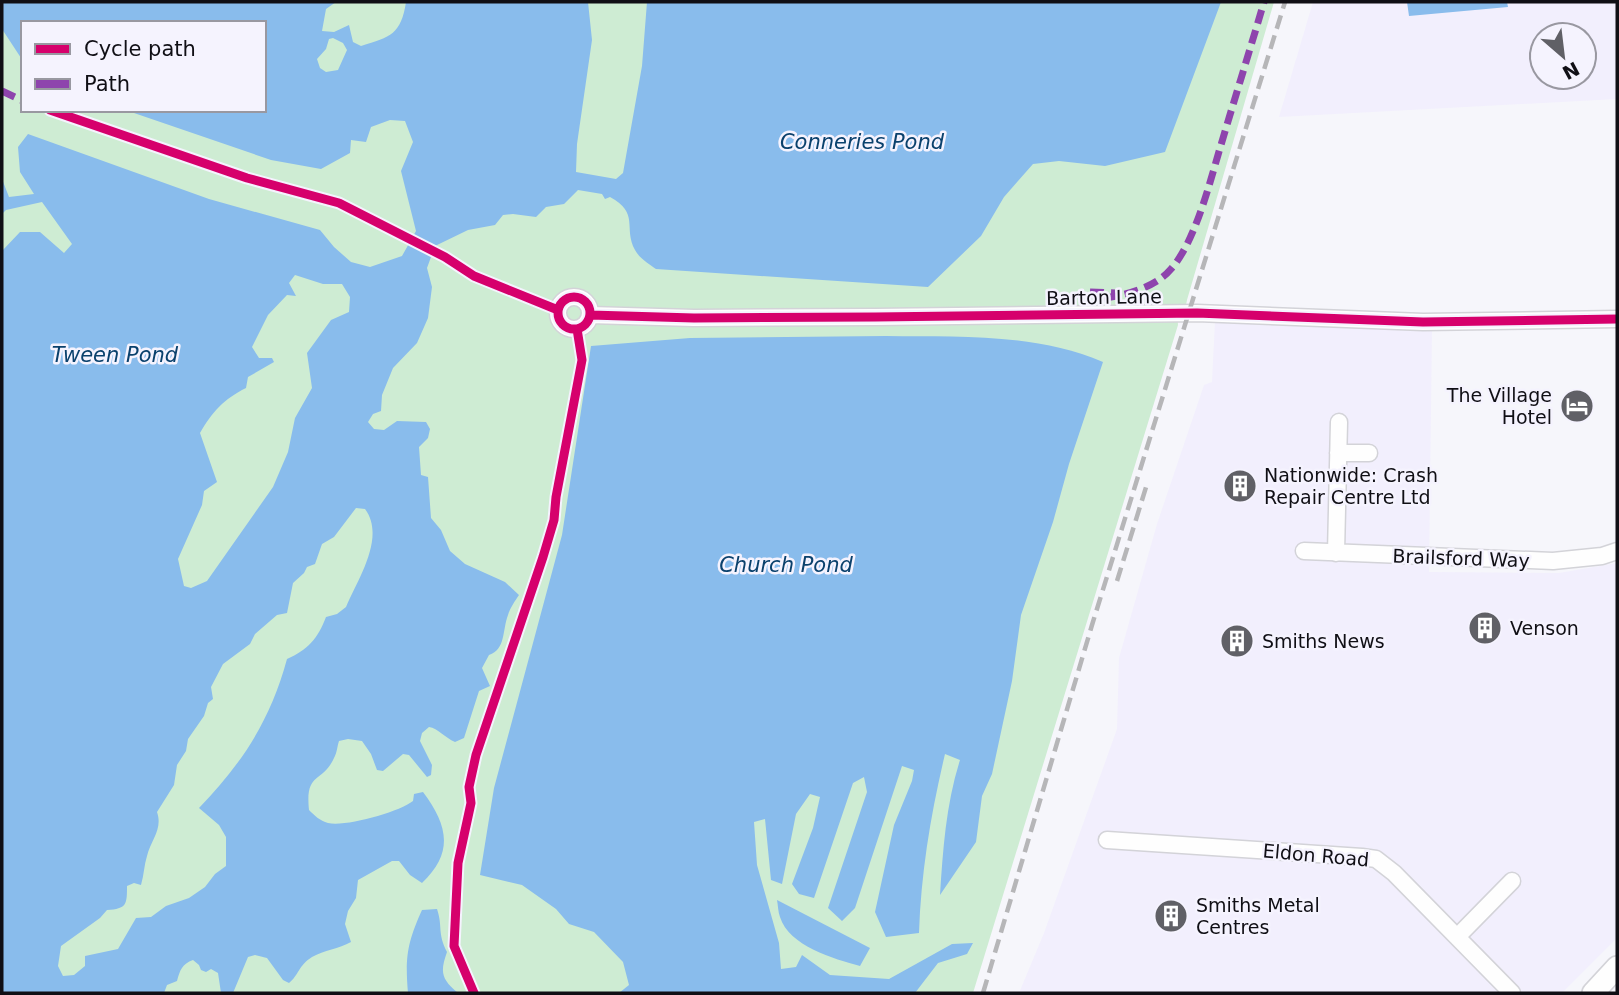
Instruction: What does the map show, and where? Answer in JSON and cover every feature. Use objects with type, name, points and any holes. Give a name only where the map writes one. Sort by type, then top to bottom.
[{"type":"main road","points":[[1593,993],[1617,967]]},
{"type":"street","name":"Barton Lane","points":[[590,315],[888,317],[1197,313],[1423,321],[1617,319]]},
{"type":"street","points":[[1336,553],[1339,422]]},
{"type":"street","points":[[1338,453],[1369,453]]},
{"type":"street","name":"Brailsford Way","points":[[1304,551],[1553,561],[1602,556],[1617,551]]},
{"type":"street","name":"Eldon Road","points":[[1107,840],[1376,859],[1394,873],[1512,993]]},
{"type":"street","points":[[1457,937],[1512,881]]},
{"type":"shaded area","points":[[1313,2],[1617,2],[1617,99],[1279,117]]},
{"type":"shaded area","points":[[1215,321],[1432,329],[1429,572],[1559,573],[1617,563],[1617,938],[1562,993],[1019,993],[1044,933],[1117,729],[1119,658],[1157,524],[1204,385],[1212,382]]},
{"type":"green space","points":[[2,2],[1274,2],[1186,305],[1177,305],[1178,325],[973,993],[2,993]]},
{"type":"water","points":[[2,2],[336,2],[326,9],[322,31],[334,32],[349,25],[353,42],[361,46],[393,33],[401,21],[406,2],[588,2],[592,40],[577,144],[576,172],[616,179],[623,173],[642,66],[647,2],[1221,2],[1165,152],[1105,166],[1059,161],[1033,164],[1004,197],[981,236],[928,287],[656,269],[635,250],[625,209],[610,197],[605,199],[602,194],[578,190],[564,204],[546,207],[536,217],[503,215],[495,225],[468,230],[435,246],[427,268],[432,287],[428,318],[417,343],[393,368],[382,395],[381,411],[373,414],[368,422],[374,429],[384,430],[397,421],[426,422],[430,429],[428,438],[419,447],[421,475],[428,477],[431,518],[441,530],[450,551],[465,564],[505,582],[519,595],[509,612],[501,644],[489,655],[482,668],[490,686],[479,691],[464,738],[455,742],[429,727],[422,733],[420,741],[432,765],[431,775],[427,777],[409,755],[403,754],[383,771],[377,770],[362,741],[348,739],[339,741],[329,766],[312,783],[310,789],[309,810],[322,821],[336,824],[372,818],[396,810],[413,801],[414,794],[423,792],[438,815],[444,838],[443,849],[433,872],[422,883],[410,875],[399,861],[392,861],[358,880],[356,898],[348,911],[345,924],[351,942],[312,957],[289,983],[283,980],[267,958],[255,955],[248,957],[233,993],[221,993],[218,973],[211,969],[206,972],[201,970],[193,960],[180,971],[177,981],[167,985],[164,993],[2,993],[2,251],[20,232],[40,232],[64,253],[72,244],[42,202],[6,210],[2,214],[2,179],[9,197],[34,194],[20,172],[18,147],[28,134],[209,199],[320,230],[351,262],[370,267],[402,256],[416,231],[401,171],[413,142],[405,121],[390,120],[371,127],[366,142],[351,140],[350,153],[321,169],[271,160],[134,113],[266,112],[266,21],[21,21],[21,58],[2,29]],"holes":[[[329,39],[343,43],[347,50],[338,70],[326,72],[320,68],[317,59],[326,49]],[[295,275],[323,284],[342,284],[350,297],[349,312],[331,320],[307,353],[312,388],[295,418],[288,452],[273,487],[207,581],[191,588],[184,586],[178,559],[202,505],[204,491],[217,482],[200,433],[219,407],[246,388],[248,377],[274,362],[272,358],[259,358],[252,347],[268,315],[287,295],[296,296],[289,283]],[[356,508],[365,509],[373,532],[368,558],[346,607],[337,614],[326,617],[311,642],[301,652],[287,659],[272,702],[253,740],[229,774],[199,808],[219,825],[226,837],[226,866],[215,874],[205,887],[189,898],[166,906],[151,917],[136,918],[118,949],[85,956],[85,966],[74,975],[63,976],[58,966],[61,946],[107,910],[122,907],[126,901],[127,886],[134,883],[141,885],[147,856],[158,829],[157,812],[174,785],[177,765],[186,751],[188,739],[204,716],[208,703],[213,699],[211,687],[223,664],[250,644],[255,634],[277,615],[287,613],[293,583],[307,567],[315,564],[322,544],[334,537]]]},
{"type":"water","points":[[1407,2],[1507,2],[1508,7],[1409,16]]},
{"type":"water","name":"Church Pond","points":[[886,336],[1024,341],[1051,346],[1103,362],[1021,615],[1012,681],[992,774],[982,796],[976,842],[940,895],[948,810],[960,760],[945,754],[928,843],[919,933],[886,937],[875,912],[894,825],[914,770],[902,766],[855,908],[842,921],[828,908],[867,792],[864,777],[853,783],[814,898],[799,894],[792,884],[813,828],[820,797],[810,794],[796,814],[782,884],[771,880],[765,819],[754,822],[757,865],[779,943],[781,969],[796,967],[802,955],[830,975],[889,979],[952,944],[973,943],[967,954],[938,963],[915,993],[619,993],[629,985],[623,962],[594,932],[569,924],[556,909],[522,885],[480,875],[494,788],[562,535],[591,346],[690,338]]},
{"type":"water","points":[[777,900],[870,948],[860,966],[814,950],[793,936],[780,917]]},
{"type":"water","points":[[437,909],[447,952],[443,965],[445,979],[458,993],[408,993],[407,960],[413,932],[422,910]]},
{"type":"railway","points":[[983,993],[1092,625],[1285,2]]},
{"type":"railway","points":[[1117,581],[1147,484]]},
{"type":"marked path","points":[[1104,298],[1131,292],[1157,281],[1171,269],[1187,245],[1205,199],[1264,2]]},
{"type":"marked path","points":[[2,91],[21,100]]},
{"type":"marked path","points":[[1090,292],[1115,293]]},
{"type":"cycle path","points":[[56,112],[247,178],[339,203],[445,257],[474,276],[558,310]]},
{"type":"cycle path","points":[[574,297],[586,301],[590,313],[586,325],[574,329],[562,325],[558,313],[562,301],[574,297]]},
{"type":"cycle path","points":[[590,315],[694,318],[1197,313],[1423,322],[1617,319]]},
{"type":"cycle path","points":[[474,993],[454,946],[458,863],[471,803],[469,787],[476,755],[554,520],[582,360],[577,329]]},
{"type":"place","name":"The Village Hotel","points":[[1577,406]]},
{"type":"place","name":"Nationwide: Crash Repair Centre Ltd","points":[[1240,486]]},
{"type":"place","name":"Venson","points":[[1485,628]]},
{"type":"place","name":"Smiths News","points":[[1237,641]]},
{"type":"place","name":"Smiths Metal Centres","points":[[1171,916]]},
{"type":"water label","name":"Conneries Pond","points":[[862,142]]},
{"type":"water label","name":"Tween Pond","points":[[115,355]]}]
